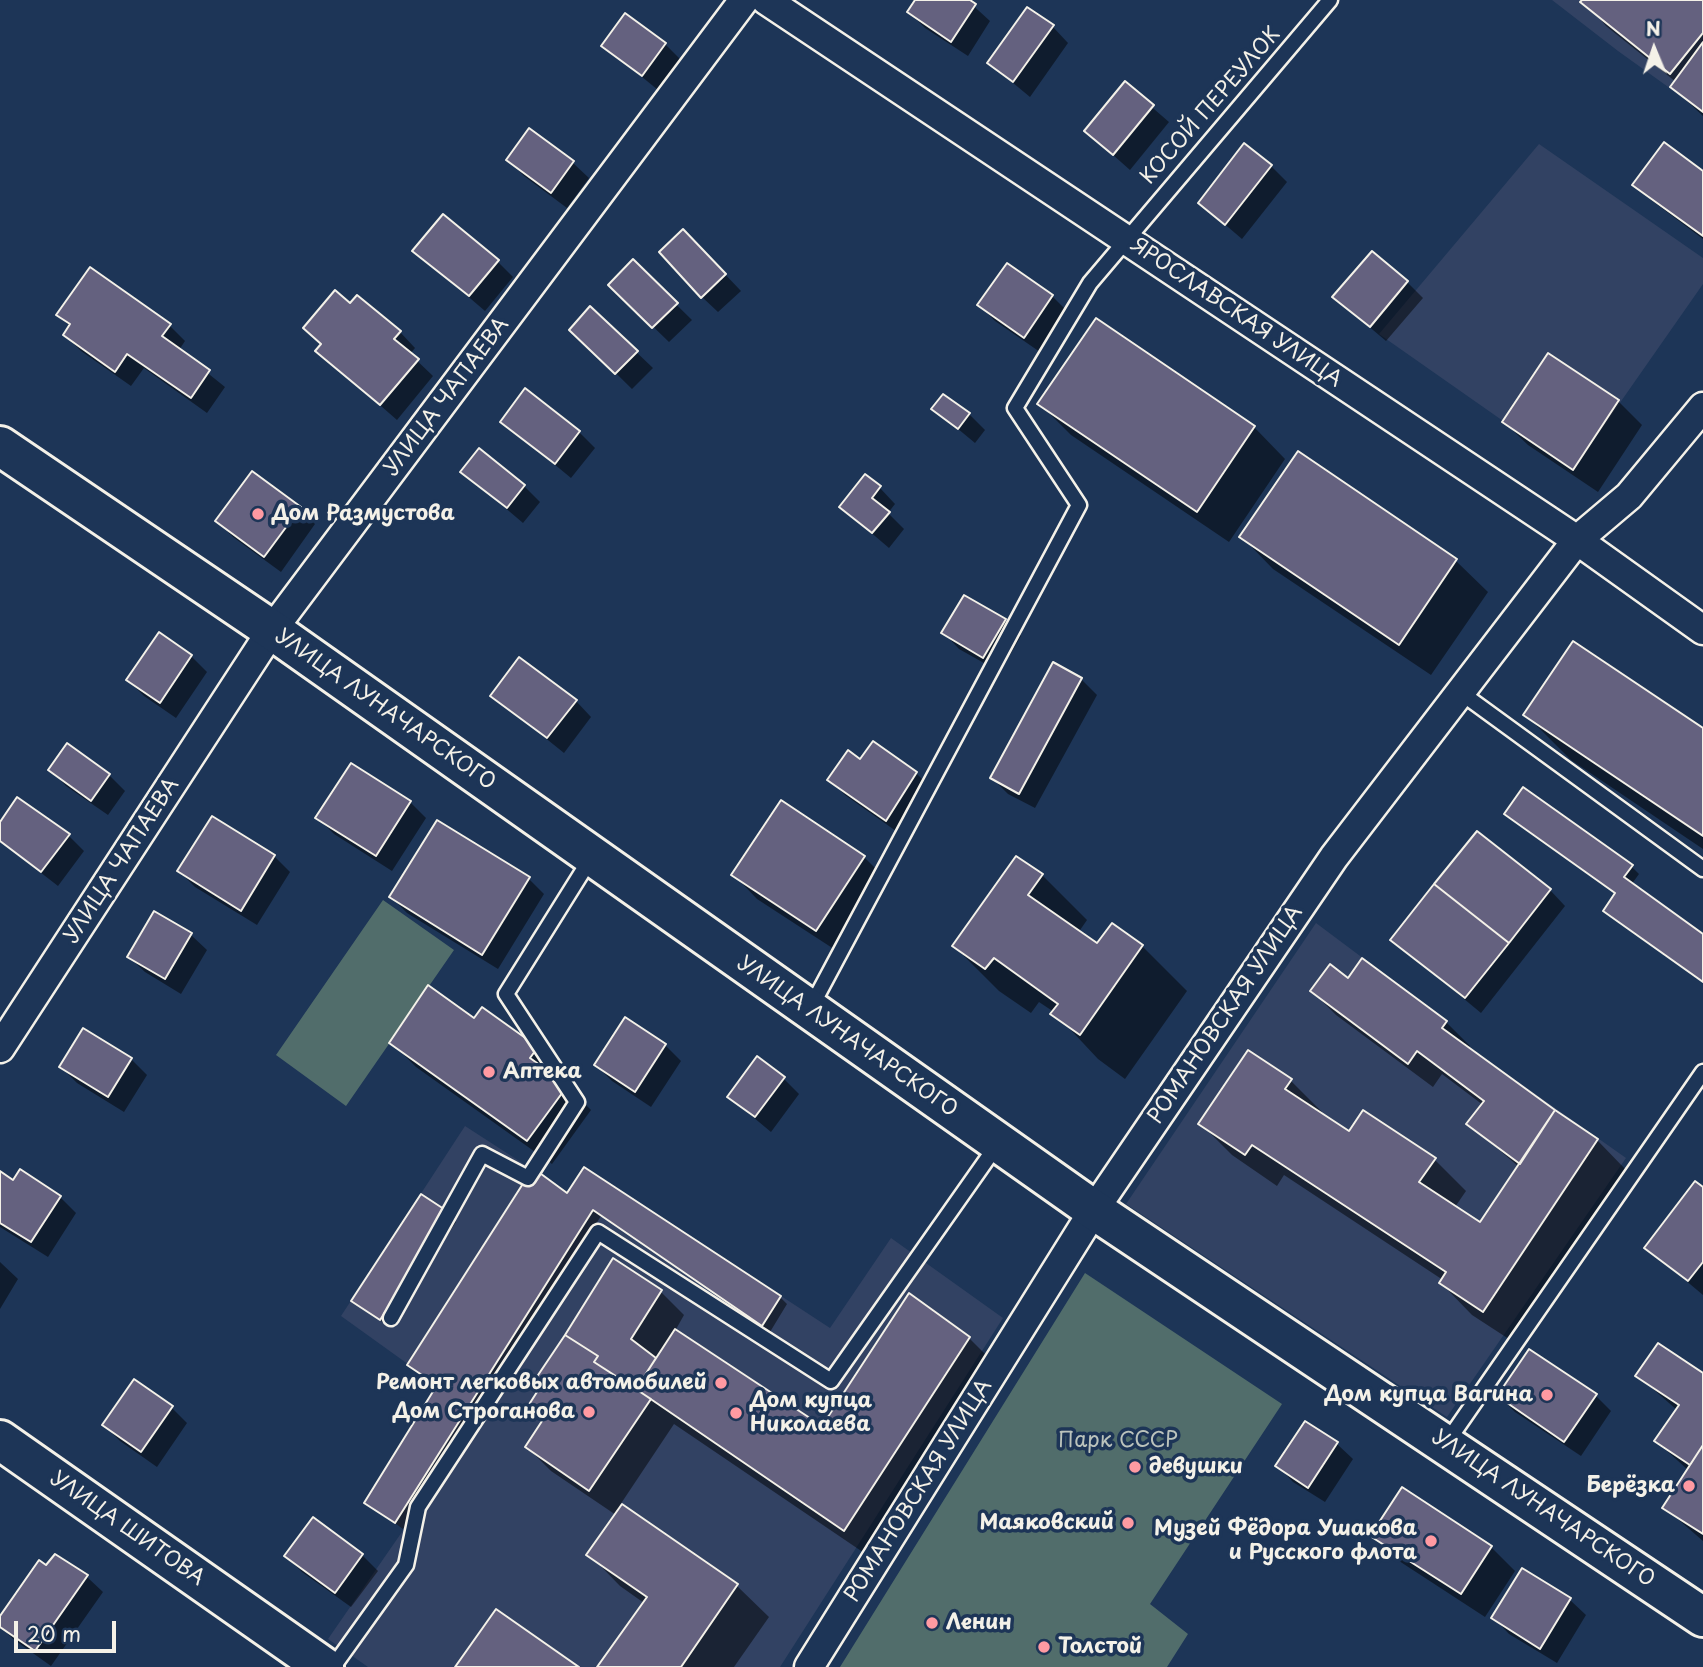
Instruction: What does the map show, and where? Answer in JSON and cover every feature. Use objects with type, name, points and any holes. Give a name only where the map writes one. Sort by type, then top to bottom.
[{"type":"street","name":"УЛИЦА ЧАПАЕВА","points":[[0,1048],[272,630],[744,0]]},
{"type":"street","name":"ЯРОСЛАВСКАЯ УЛИЦА","points":[[766,0],[1577,540],[1703,629]]},
{"type":"street","name":"РОМАНОВСКАЯ УЛИЦА","points":[[809,1667],[1094,1210],[1334,857],[1577,540],[1629,496],[1703,407]]},
{"type":"street","name":"УЛИЦА ЛУНАЧАРСКОГО","points":[[0,446],[272,630],[998,1144],[1703,1617]]},
{"type":"street","name":"УЛИЦА ШИТОВА","points":[[0,1440],[324,1667]]},
{"type":"lane","name":"КОСОЙ ПЕРЕУЛОК","points":[[809,1010],[1079,505],[1015,408],[1090,283],[1330,0]]},
{"type":"lane","points":[[1460,692],[1703,869]]},
{"type":"lane","points":[[391,1318],[482,1154],[528,1178],[578,1102],[506,994],[592,857]]},
{"type":"lane","points":[[1446,1443],[1703,1072]]},
{"type":"lane","points":[[332,1667],[407,1565],[418,1507],[598,1232],[831,1381],[998,1144]]},
{"type":"shaded area","points":[[1552,0],[1703,0],[1703,112],[1618,51]]},
{"type":"shaded area","points":[[1539,144],[1703,258],[1703,284],[1573,470],[1379,334]]},
{"type":"shaded area","points":[[1316,923],[1447,1021],[1442,1028],[1626,1158],[1447,1417],[1126,1204]]},
{"type":"shaded area","points":[[465,1126],[567,1192],[584,1167],[830,1328],[891,1238],[1003,1318],[780,1667],[368,1667],[328,1639],[404,1529],[364,1503],[437,1385],[341,1316]]},
{"type":"green space","points":[[383,900],[454,950],[346,1106],[276,1055]]},
{"type":"green space","name":"Парк СССР","points":[[1085,1273],[1282,1404],[1150,1604],[1188,1634],[1167,1667],[840,1667]]},
{"type":"building","points":[[915,0],[970,0],[976,4],[951,42],[907,12]]},
{"type":"building","points":[[1703,0],[1703,33],[1670,74],[1580,2]]},
{"type":"building","points":[[1027,7],[1054,25],[1013,82],[987,63]]},
{"type":"building","points":[[625,13],[666,43],[642,76],[601,46]]},
{"type":"building","points":[[1703,42],[1703,112],[1670,87]]},
{"type":"building","points":[[1125,81],[1154,105],[1113,155],[1084,131]]},
{"type":"building","points":[[529,128],[574,161],[551,193],[506,160]]},
{"type":"building","points":[[1664,142],[1703,171],[1703,236],[1632,185]]},
{"type":"building","points":[[1244,143],[1272,165],[1225,225],[1198,203]]},
{"type":"building","points":[[443,214],[499,260],[469,296],[412,251]]},
{"type":"building","points":[[683,229],[726,274],[701,298],[659,252]]},
{"type":"building","points":[[1372,251],[1408,281],[1370,327],[1332,297]]},
{"type":"building","points":[[633,259],[678,303],[652,328],[608,285]]},
{"type":"building","points":[[1007,263],[1053,295],[1024,338],[977,305]]},
{"type":"building","points":[[90,267],[171,324],[162,336],[210,370],[191,398],[127,354],[115,372],[63,335],[70,324],[56,315]]},
{"type":"building","points":[[335,290],[350,303],[357,295],[401,331],[394,339],[419,359],[380,405],[315,351],[321,344],[303,328]]},
{"type":"building","points":[[590,306],[638,351],[615,374],[569,330]]},
{"type":"building","points":[[1096,318],[1255,426],[1197,512],[1037,404]]},
{"type":"building","points":[[1548,353],[1619,400],[1573,470],[1502,422]]},
{"type":"building","points":[[525,388],[580,431],[555,464],[500,422]]},
{"type":"building","points":[[943,394],[970,413],[958,429],[931,409]]},
{"type":"building","points":[[479,448],[525,485],[507,508],[460,472]]},
{"type":"building","points":[[1298,451],[1457,559],[1399,645],[1239,537]]},
{"type":"building","name":"Дом Размустова","points":[[252,471],[301,507],[264,557],[215,521]]},
{"type":"building","points":[[865,474],[881,486],[872,498],[890,512],[872,533],[839,507]]},
{"type":"building","points":[[964,595],[1006,619],[983,658],[941,633]]},
{"type":"building","points":[[159,632],[192,655],[160,703],[126,680]]},
{"type":"building","points":[[1573,641],[1703,728],[1703,836],[1523,715]]},
{"type":"building","points":[[519,657],[577,700],[547,738],[490,696]]},
{"type":"building","points":[[1053,662],[1082,678],[1019,794],[990,778]]},
{"type":"building","points":[[873,741],[917,772],[886,821],[827,780],[848,750],[860,759]]},
{"type":"building","points":[[67,743],[110,774],[91,801],[48,770]]},
{"type":"building","points":[[351,763],[411,801],[376,856],[315,818]]},
{"type":"building","points":[[1523,787],[1633,865],[1624,877],[1703,934],[1703,982],[1603,911],[1615,893],[1504,814]]},
{"type":"building","points":[[17,797],[70,834],[41,872],[0,841],[0,822]]},
{"type":"building","points":[[781,800],[865,856],[816,931],[731,875]]},
{"type":"building","points":[[212,816],[275,855],[241,911],[177,871]]},
{"type":"building","points":[[437,820],[530,877],[482,955],[389,897]]},
{"type":"building","points":[[1477,831],[1551,889],[1509,943],[1434,884]]},
{"type":"building","points":[[1016,856],[1043,874],[1028,895],[1097,943],[1112,923],[1143,945],[1080,1035],[1050,1014],[1058,1004],[994,958],[985,969],[952,946]]},
{"type":"building","points":[[1434,884],[1509,943],[1465,998],[1390,940]]},
{"type":"building","points":[[154,911],[192,933],[165,979],[127,957]]},
{"type":"building","points":[[1362,958],[1447,1021],[1442,1028],[1555,1110],[1520,1164],[1466,1124],[1484,1101],[1417,1051],[1408,1064],[1310,991],[1330,964],[1348,978]]},
{"type":"building","name":"Аптека","points":[[428,985],[474,1018],[482,1007],[538,1047],[530,1058],[568,1085],[527,1141],[389,1043]]},
{"type":"building","points":[[625,1017],[666,1044],[635,1092],[594,1065]]},
{"type":"building","points":[[83,1028],[132,1058],[108,1097],[59,1067]]},
{"type":"building","points":[[1248,1050],[1292,1079],[1285,1089],[1349,1131],[1363,1110],[1436,1158],[1419,1182],[1480,1222],[1555,1110],[1598,1139],[1483,1312],[1439,1283],[1446,1272],[1252,1145],[1245,1155],[1198,1124]]},
{"type":"building","points":[[757,1056],[785,1077],[755,1117],[727,1097]]},
{"type":"building","points":[[584,1167],[781,1296],[762,1326],[593,1210],[395,1523],[364,1503],[437,1385],[407,1365],[533,1168],[567,1193]]},
{"type":"building","points":[[20,1169],[61,1196],[31,1242],[0,1223],[0,1171],[13,1180]]},
{"type":"building","points":[[1695,1181],[1703,1187],[1703,1262],[1688,1281],[1644,1248]]},
{"type":"building","points":[[421,1194],[450,1213],[380,1320],[351,1301]]},
{"type":"building","points":[[613,1258],[662,1290],[631,1339],[656,1358],[636,1389],[594,1362],[598,1356],[565,1335]]},
{"type":"building","name":"Дом купца Николаева","points":[[909,1293],[970,1337],[844,1531],[636,1389],[675,1329],[822,1426]]},
{"type":"building","name":"Дом Строганова","points":[[565,1335],[598,1356],[594,1362],[651,1399],[589,1491],[525,1447],[544,1418],[528,1406],[537,1392],[530,1387]]},
{"type":"building","points":[[1658,1343],[1703,1373],[1703,1445],[1690,1465],[1654,1441],[1679,1405],[1635,1376]]},
{"type":"building","name":"Дом купца Вагина","points":[[1529,1349],[1597,1394],[1564,1442],[1497,1396]]},
{"type":"building","points":[[134,1379],[173,1406],[141,1452],[102,1425]]},
{"type":"building","points":[[1305,1421],[1338,1442],[1308,1488],[1275,1466]]},
{"type":"building","name":"Берёзка","points":[[1703,1445],[1703,1534],[1662,1508]]},
{"type":"building","name":"Музей Фёдора Ушакова и Русского флота","points":[[1402,1487],[1492,1546],[1461,1594],[1370,1536]]},
{"type":"building","points":[[622,1504],[738,1584],[681,1667],[597,1667],[647,1597],[586,1555]]},
{"type":"building","points":[[313,1517],[363,1554],[335,1593],[284,1556]]},
{"type":"building","points":[[55,1554],[88,1575],[35,1651],[0,1627],[0,1616],[39,1560],[46,1565]]},
{"type":"building","points":[[1522,1568],[1571,1598],[1540,1649],[1491,1618]]},
{"type":"building","points":[[496,1609],[579,1667],[455,1667]]},
{"type":"place","name":"Дом Размустова","points":[[258,514]]},
{"type":"place","name":"Аптека","points":[[489,1072]]},
{"type":"place","name":"Ремонт легковых автомобилей","points":[[721,1383]]},
{"type":"place","name":"Дом купца Вагина","points":[[1547,1395]]},
{"type":"place","name":"Дом Строганова","points":[[589,1412]]},
{"type":"place","name":"Дом купца Николаева","points":[[736,1413]]},
{"type":"place","name":"девушки","points":[[1135,1467]]},
{"type":"place","name":"Берёзка","points":[[1689,1486]]},
{"type":"place","name":"Маяковский","points":[[1128,1523]]},
{"type":"place","name":"Музей Фёдора Ушакова и Русского флота","points":[[1431,1541]]},
{"type":"place","name":"Ленин","points":[[932,1623]]},
{"type":"place","name":"Толстой","points":[[1044,1647]]}]
